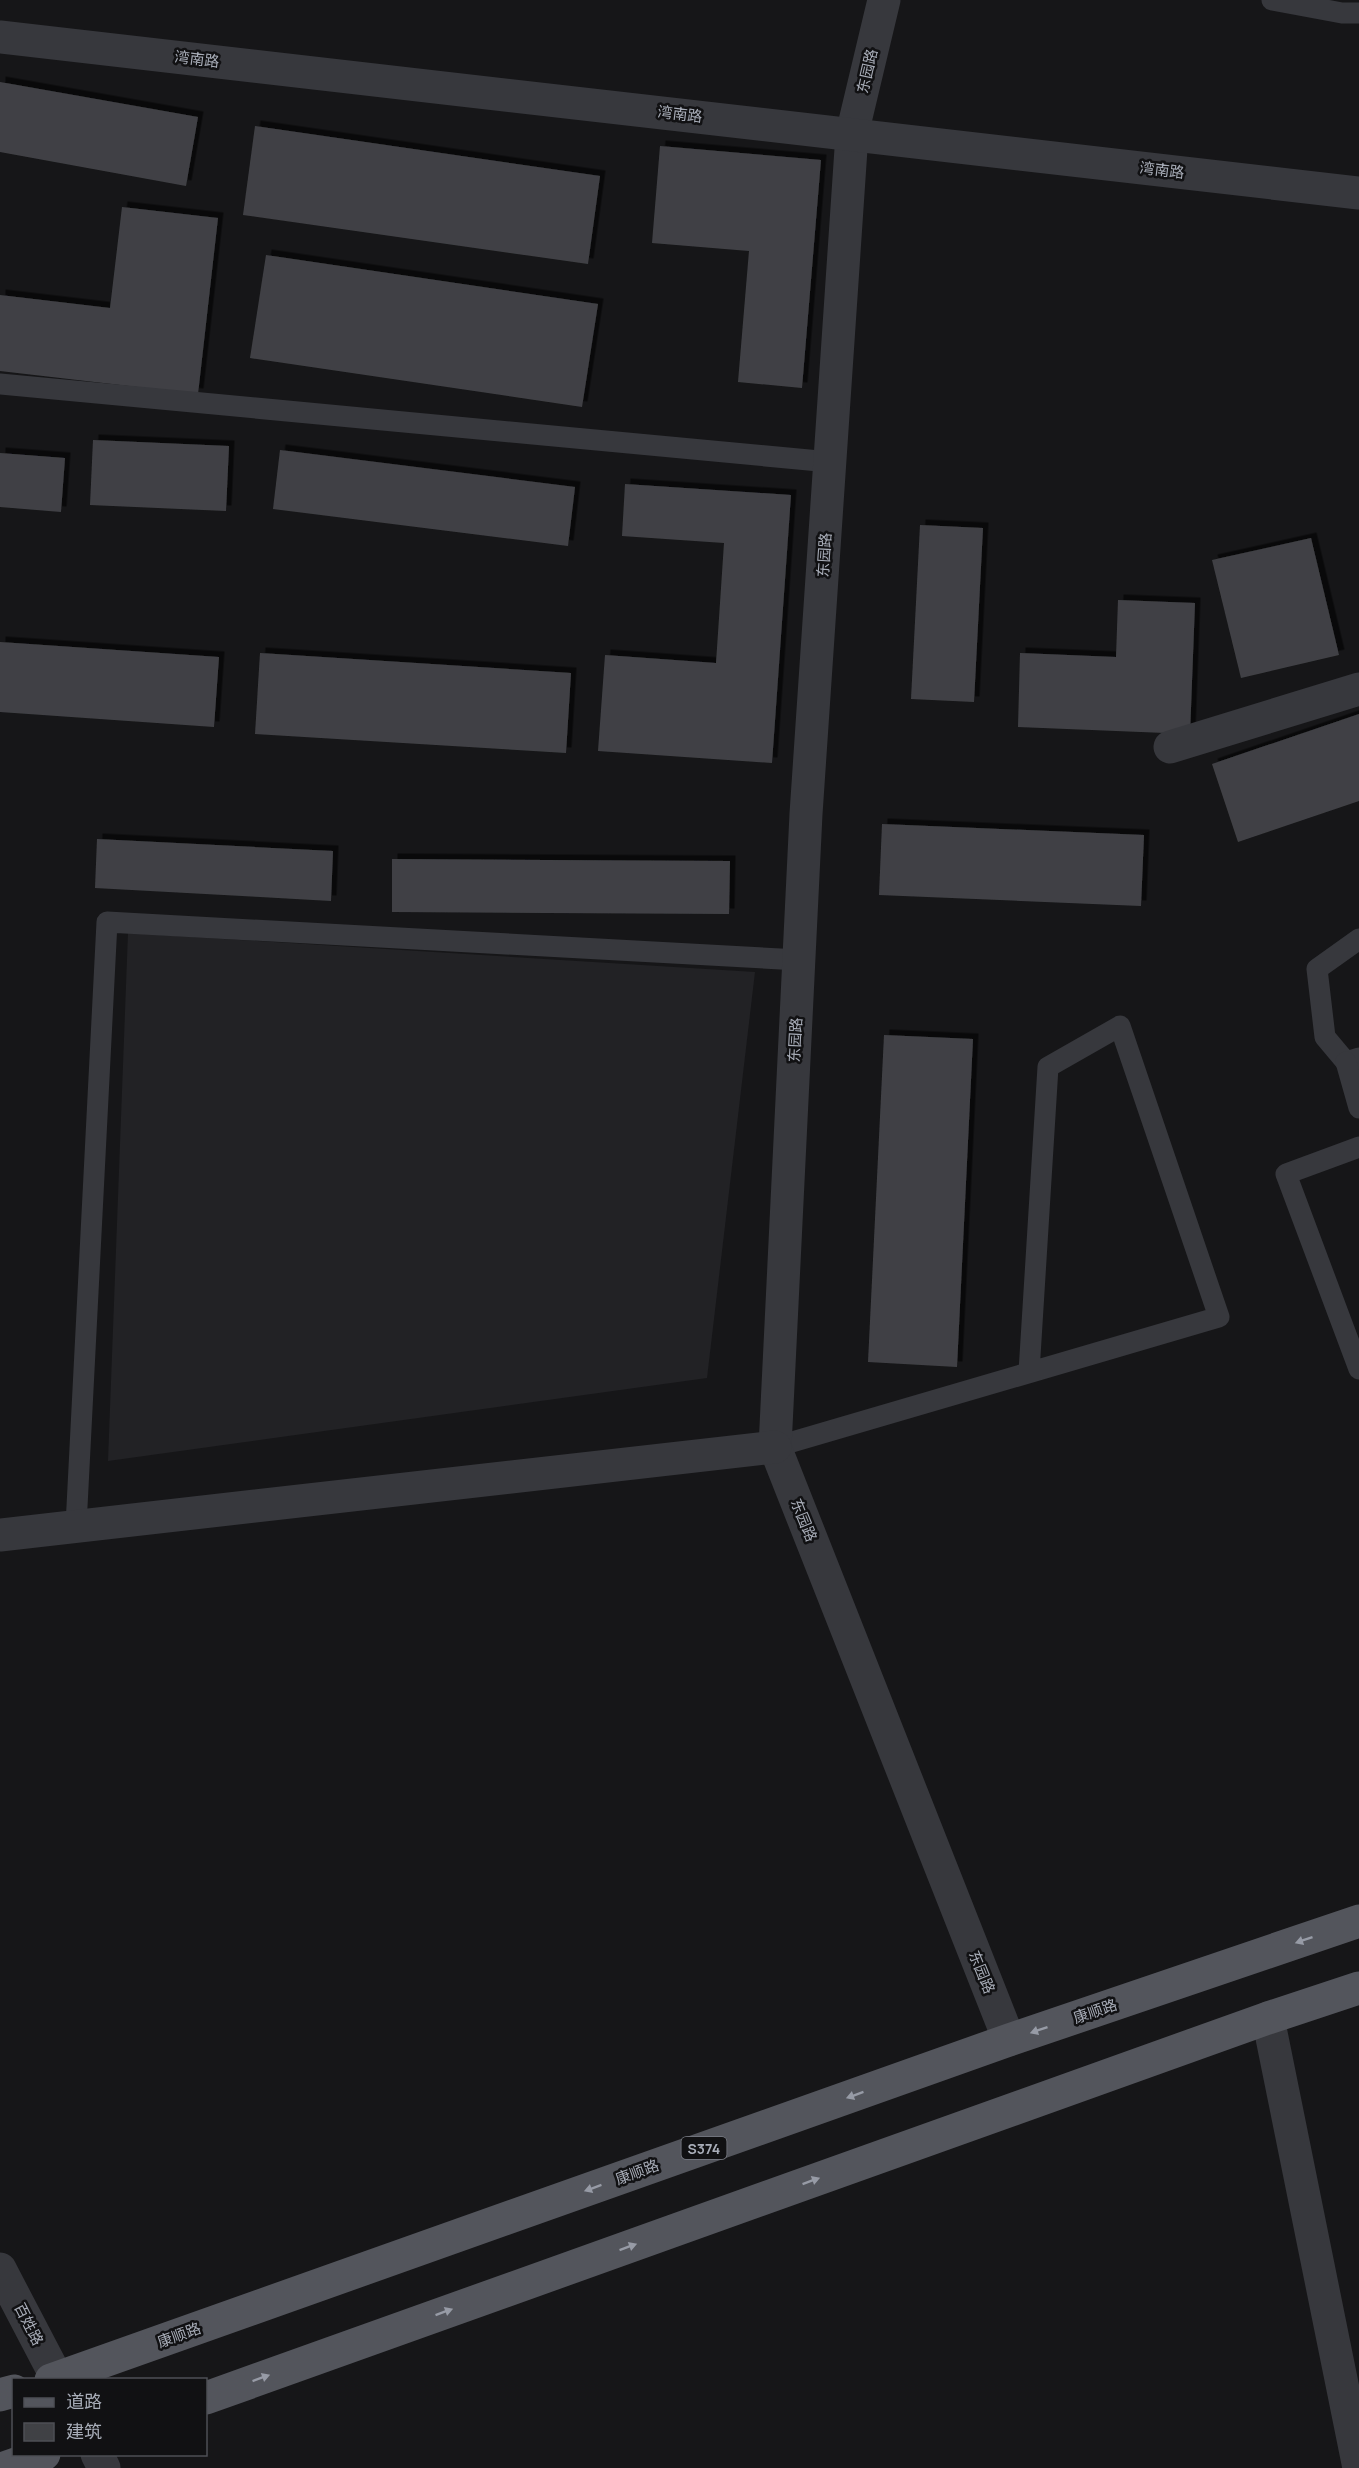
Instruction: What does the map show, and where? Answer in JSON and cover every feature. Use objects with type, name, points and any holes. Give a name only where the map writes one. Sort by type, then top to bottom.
[{"type":"main road","name":"康顺路","points":[[58,2378],[1009,2040],[1359,1921]]},
{"type":"main road","points":[[207,2398],[1268,2018],[1359,1988]]},
{"type":"main road","points":[[4,2468],[38,2456]]},
{"type":"street","name":"东园路","points":[[884,0],[852,134],[806,814],[775,1447],[1009,2040]]},
{"type":"street","name":"湾南路","points":[[0,37],[1359,193]]},
{"type":"street","points":[[1170,747],[1359,689]]},
{"type":"street","points":[[0,1535],[775,1447]]},
{"type":"street","points":[[1268,2018],[1359,2468]]},
{"type":"street","name":"百姓路","points":[[0,2269],[54,2378]]},
{"type":"lane","points":[[1272,0],[1342,13],[1359,13]]},
{"type":"lane","points":[[0,384],[830,462]]},
{"type":"lane","points":[[76,1526],[106,922],[799,960]]},
{"type":"lane","points":[[1359,939],[1317,969],[1325,1037],[1352,1060],[1359,1108]]},
{"type":"lane","points":[[775,1447],[1219,1317],[1120,1026],[1048,1067],[1029,1372]]},
{"type":"lane","points":[[1359,1147],[1286,1174],[1359,1369]]},
{"type":"shaded area","points":[[128,933],[755,972],[707,1378],[108,1461]]},
{"type":"building","points":[[0,82],[198,117],[186,186],[0,152]]},
{"type":"building","points":[[255,126],[600,176],[588,264],[243,215]]},
{"type":"building","points":[[660,146],[821,160],[802,388],[738,382],[749,251],[652,243]]},
{"type":"building","points":[[122,207],[218,218],[198,394],[0,371],[0,295],[110,308]]},
{"type":"building","points":[[266,255],[598,304],[582,407],[250,358]]},
{"type":"building","points":[[93,440],[229,446],[226,511],[90,505]]},
{"type":"building","points":[[280,450],[575,487],[568,546],[273,509]]},
{"type":"building","points":[[0,453],[65,458],[61,512],[0,507]]},
{"type":"building","points":[[625,484],[791,495],[772,763],[598,751],[605,655],[716,663],[724,543],[622,536]]},
{"type":"building","points":[[920,525],[983,528],[974,702],[911,699]]},
{"type":"building","points":[[1311,538],[1339,655],[1241,678],[1212,560]]},
{"type":"building","points":[[1118,600],[1195,603],[1190,734],[1018,727],[1020,653],[1116,657]]},
{"type":"building","points":[[0,642],[219,657],[214,727],[0,712]]},
{"type":"building","points":[[260,653],[571,673],[566,753],[255,734]]},
{"type":"building","points":[[1359,714],[1359,801],[1238,842],[1212,764]]},
{"type":"building","points":[[882,824],[1144,835],[1141,906],[879,895]]},
{"type":"building","points":[[97,839],[333,851],[331,901],[95,888]]},
{"type":"building","points":[[392,859],[730,861],[729,914],[392,912]]},
{"type":"building","points":[[884,1035],[973,1039],[957,1367],[868,1362]]}]
